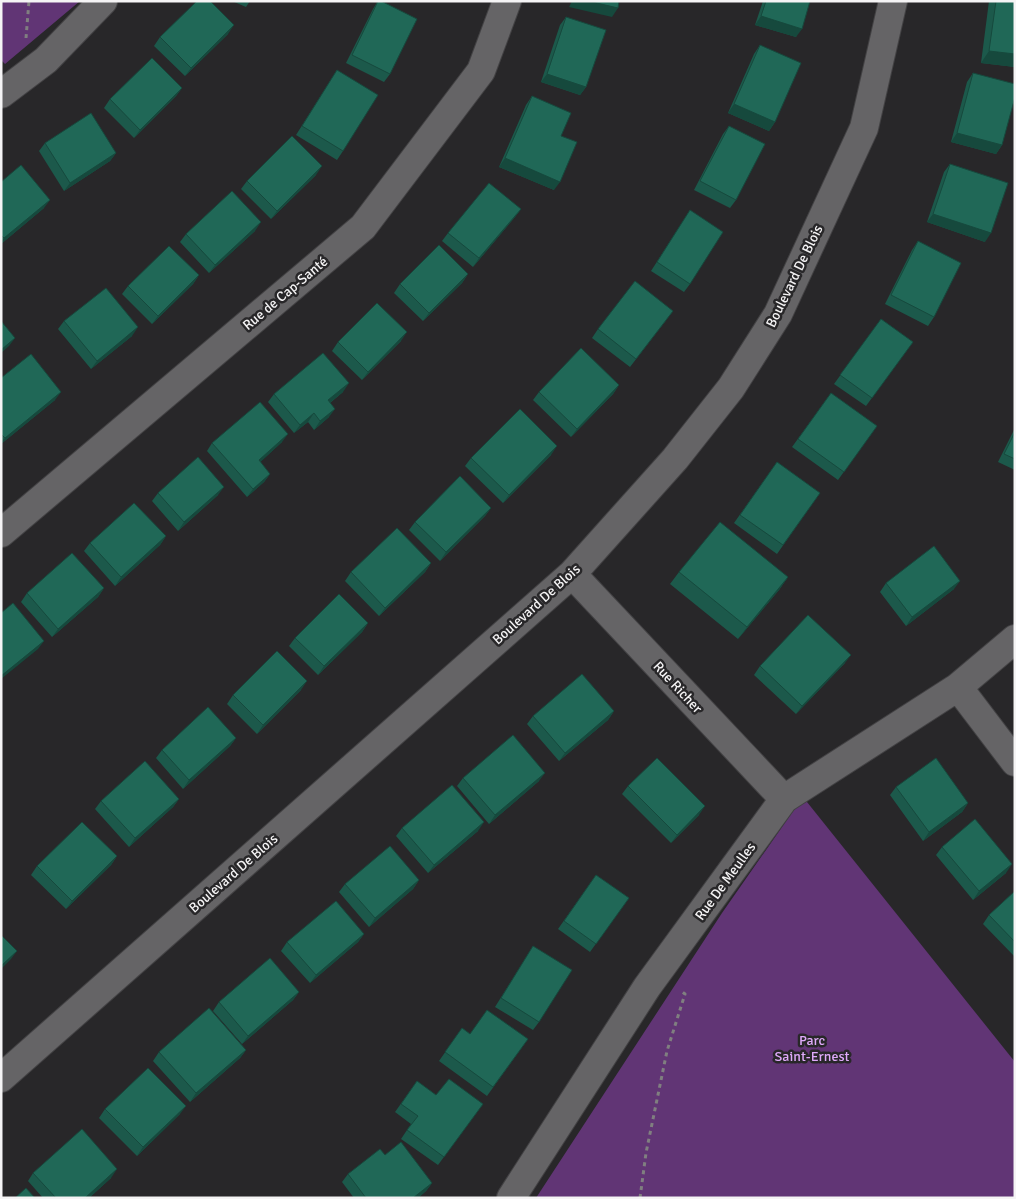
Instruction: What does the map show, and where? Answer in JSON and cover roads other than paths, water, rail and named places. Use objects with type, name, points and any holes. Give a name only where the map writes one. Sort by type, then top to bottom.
[{"type":"street","points":[[1,94],[46,60],[103,1]]},
{"type":"street","name":"Rue de Cap-Santé","points":[[1,533],[363,227],[481,71],[506,1]]},
{"type":"street","name":"Boulevard De Blois","points":[[1,1078],[572,574],[675,460],[731,388],[778,314],[864,128],[893,1]]},
{"type":"street","name":"Rue Richer","points":[[572,574],[784,800]]},
{"type":"street","name":"Rue De Meulles","points":[[511,1198],[658,972],[784,800],[958,687],[1015,639]]},
{"type":"street","points":[[958,687],[1015,762]]},
{"type":"park label","name":"Parc Saint-Ernest","points":[[812,1048]]}]
